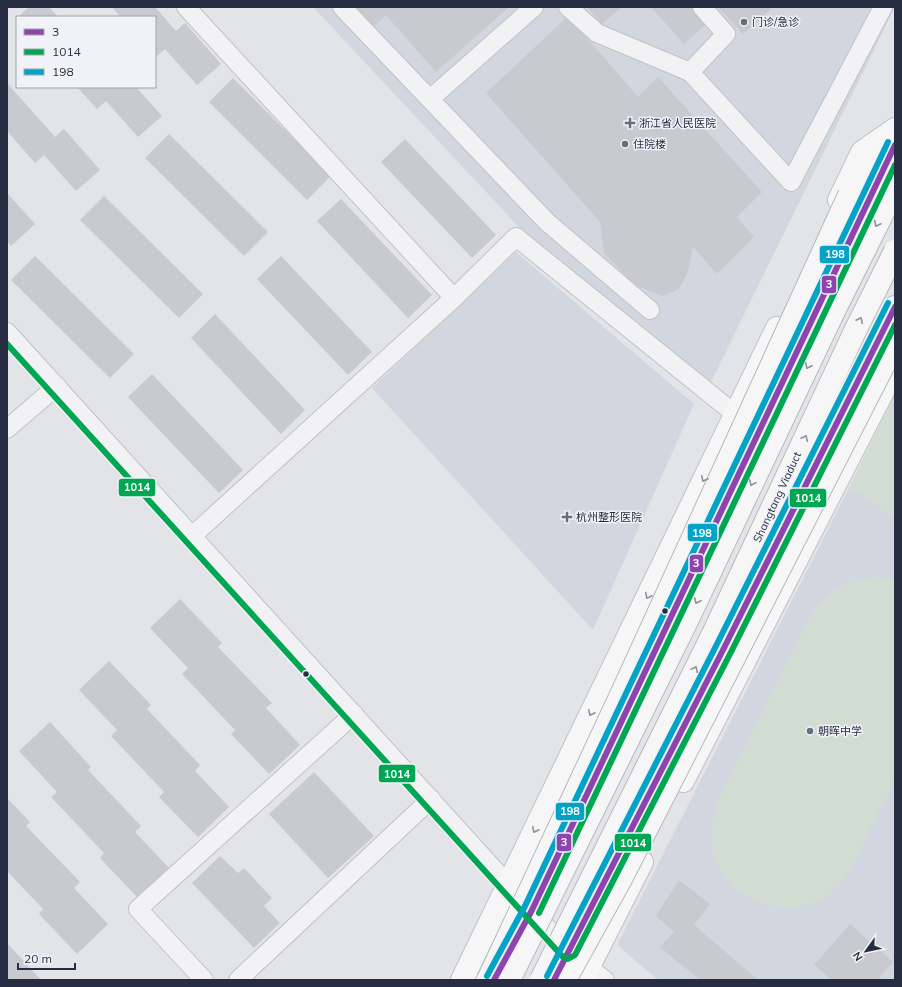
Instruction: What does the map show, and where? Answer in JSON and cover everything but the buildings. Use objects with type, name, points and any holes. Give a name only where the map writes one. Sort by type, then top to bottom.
[{"type":"main road","points":[[462,980],[862,152],[895,129]]},
{"type":"main road","points":[[488,980],[626,684],[849,195],[895,135]]},
{"type":"main road","points":[[494,980],[532,910],[760,428],[876,188],[895,145]]},
{"type":"main road","points":[[509,980],[686,624],[835,309],[895,189]]},
{"type":"main road","name":"Shangtang Viaduct","points":[[541,980],[712,636],[856,329],[895,250]]},
{"type":"main road","points":[[554,980],[724,648],[895,307]]},
{"type":"main road","points":[[565,980],[621,879],[895,343]]},
{"type":"main road","points":[[592,976],[895,368]]},
{"type":"street","points":[[186,7],[454,298]]},
{"type":"street","points":[[342,7],[547,222],[650,310]]},
{"type":"street","points":[[430,99],[534,7]]},
{"type":"street","points":[[568,7],[597,33],[690,72],[791,182],[887,10]]},
{"type":"street","points":[[690,72],[726,34],[702,7]]},
{"type":"street","points":[[192,536],[454,298],[516,237],[736,414]]},
{"type":"street","points":[[7,332],[592,976]]},
{"type":"street","points":[[7,429],[57,386]]},
{"type":"street","points":[[204,980],[138,909],[354,714]]},
{"type":"street","points":[[238,980],[431,799]]},
{"type":"shaded area","name":"浙江省人民医院","points":[[313,7],[895,7],[711,382],[530,239]]},
{"type":"shaded area","name":"杭州整形医院","points":[[516,252],[694,404],[593,630],[372,388]]},
{"type":"shaded area","points":[[895,394],[895,517],[850,486]]},
{"type":"shaded area","name":"朝晖中学","points":[[850,486],[895,517],[895,980],[658,980],[617,945]]},
{"type":"shaded area","points":[[874,577],[895,580],[896,763],[894,780],[853,863],[837,886],[820,899],[801,906],[780,907],[760,903],[742,893],[727,880],[716,863],[711,842],[711,835],[713,818],[721,795],[812,613],[832,592],[846,584]]},
{"type":"transit line","name":"198","points":[[487,976],[525,906],[888,142]]},
{"type":"transit line","name":"3","points":[[494,980],[532,910],[895,145]]},
{"type":"transit line","name":"1014","points":[[539,913],[895,165]]},
{"type":"transit line","name":"198","points":[[547,976],[717,644],[888,303]]},
{"type":"transit line","name":"3","points":[[554,980],[724,648],[895,307]]},
{"type":"transit line","name":"1014","points":[[7,344],[562,956],[568,959],[575,955],[731,652],[895,325]]},
{"type":"place","name":"门诊/急诊","points":[[744,22]]},
{"type":"place","name":"浙江省人民医院","points":[[630,123]]},
{"type":"place","name":"住院楼","points":[[625,144]]},
{"type":"place","name":"杭州整形医院","points":[[567,517]]},
{"type":"place","name":"朝晖中学","points":[[810,731]]}]
